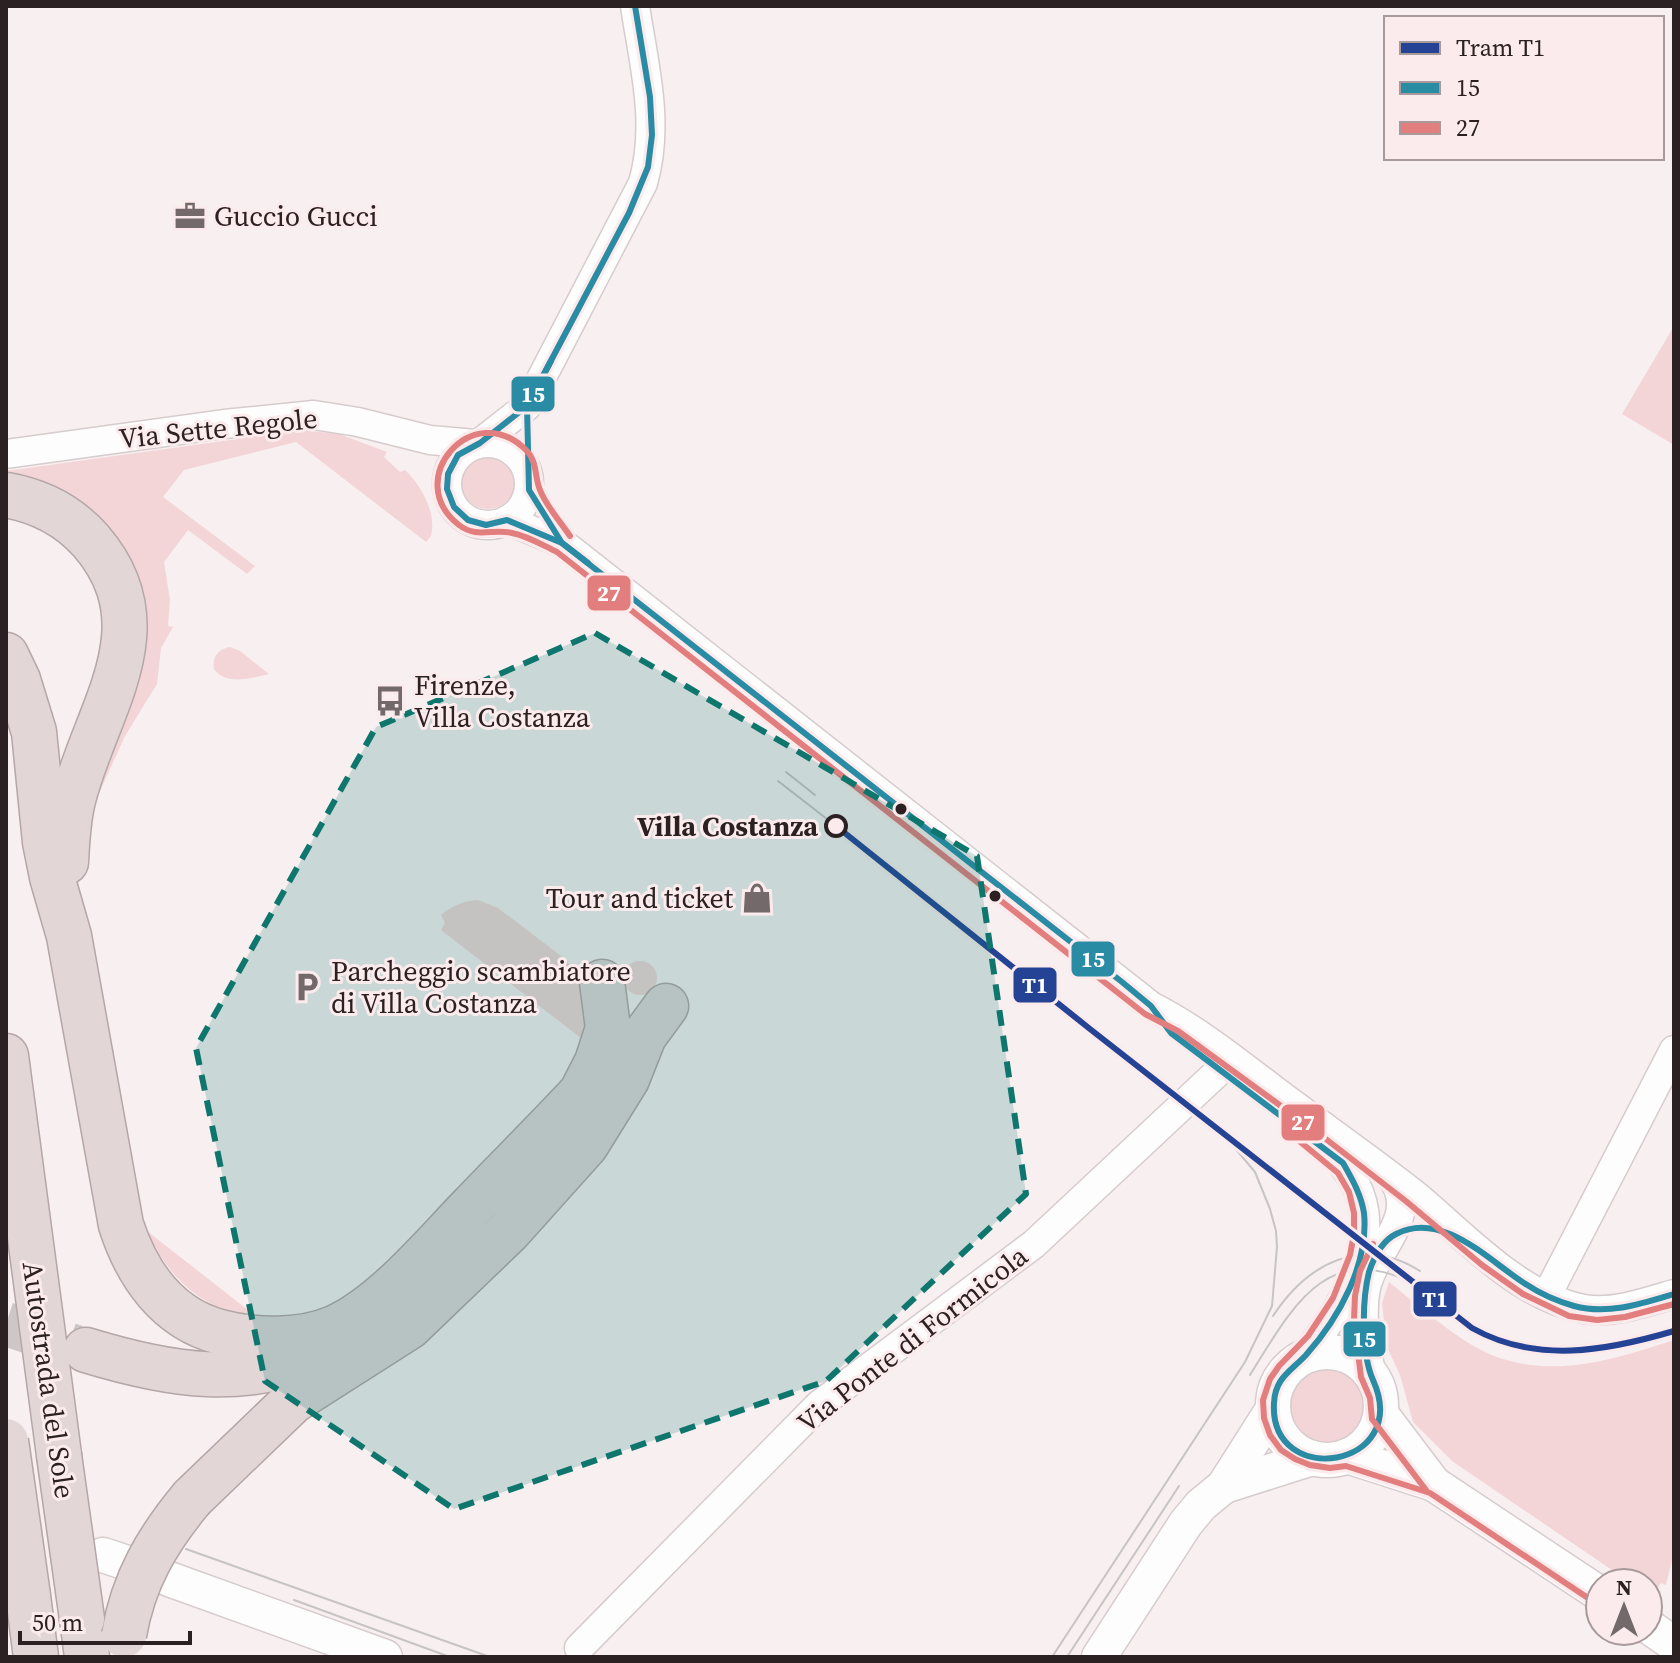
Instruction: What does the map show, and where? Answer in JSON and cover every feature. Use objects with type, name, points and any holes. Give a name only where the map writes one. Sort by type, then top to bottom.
[{"type":"highway","points":[[6,495],[47,507],[82,531],[110,568],[124,609],[124,651],[119,673],[72,802],[65,867],[69,936]]},
{"type":"highway","points":[[6,655],[18,680],[34,732],[45,842],[69,936],[109,1165],[128,1246],[146,1280],[175,1310],[195,1323],[243,1338],[282,1338],[334,1328],[364,1310],[406,1274],[581,1093],[597,1062],[608,1028],[602,982]]},
{"type":"highway","points":[[123,1646],[137,1585],[148,1558],[192,1498],[293,1401],[409,1327],[508,1232],[586,1145],[627,1079],[644,1036],[666,1006]]},
{"type":"highway","name":"Autostrada del Sole","points":[[6,1056],[84,1638]]},
{"type":"highway","points":[[86,1350],[151,1369],[189,1375],[244,1374],[306,1361],[400,1319],[508,1232]]},
{"type":"highway","name":"Autostrada del Sole","points":[[6,1441],[17,1610],[36,1657]]},
{"type":"highway","points":[[12,1657],[17,1610]]},
{"type":"street","points":[[527,406],[528,481],[520,510],[507,520],[486,525],[471,521],[457,511],[449,496],[447,482],[451,465],[462,451],[478,444],[527,406],[629,213],[648,167],[652,135],[650,97],[635,6]]},
{"type":"street","name":"Via Sette Regole","points":[[6,454],[314,415],[358,422],[430,440],[497,444],[513,450],[523,462],[528,481],[562,543]]},
{"type":"street","points":[[507,520],[562,543],[1151,1006],[1183,1022],[1389,1176],[1436,1212],[1467,1241],[1524,1282],[1570,1305],[1596,1310],[1619,1308],[1674,1294]]},
{"type":"street","points":[[1099,1657],[1186,1523],[1201,1505],[1224,1486],[1273,1409],[1280,1381],[1289,1368],[1303,1358],[1344,1301],[1364,1241],[1364,1216],[1359,1191],[1347,1168],[1334,1155],[1171,1033],[1151,1006]]},
{"type":"street","points":[[1547,1295],[1674,1050]]},
{"type":"street","name":"Via Ponte di Formicola","points":[[579,1648],[819,1405],[1034,1244],[1219,1071]]},
{"type":"street","points":[[1224,1486],[1312,1458],[1347,1456],[1371,1437],[1381,1414],[1380,1396],[1371,1375],[1364,1320],[1365,1296],[1373,1264],[1398,1222],[1402,1198],[1399,1188],[1389,1176]]},
{"type":"street","points":[[1391,1236],[1411,1229],[1430,1229],[1467,1241]]},
{"type":"street","points":[[1303,1358],[1317,1354],[1339,1354],[1359,1363],[1371,1375]]},
{"type":"street","points":[[1273,1409],[1283,1437],[1299,1452],[1312,1458]]},
{"type":"street","points":[[1381,1414],[1434,1484]]},
{"type":"street","points":[[1347,1456],[1434,1484],[1584,1583]]},
{"type":"street","points":[[169,1579],[385,1657]]},
{"type":"highlighted area","points":[[595,633],[977,856],[1026,1194],[826,1381],[454,1509],[265,1381],[196,1048],[376,727]]},
{"type":"shaded area","points":[[1674,326],[1674,445],[1622,414]]},
{"type":"shaded area","points":[[310,431],[339,434],[387,452],[384,457],[400,472],[405,470],[422,491],[432,518],[431,536],[426,542],[296,442],[184,470],[163,497],[255,566],[247,574],[188,530],[164,562],[170,600],[168,626],[173,627],[161,648],[157,684],[125,736],[92,803],[139,613],[6,479],[6,471]]},
{"type":"shaded area","points":[[488,455],[507,463],[515,482],[507,501],[488,509],[469,501],[461,482],[469,463]]},
{"type":"shaded area","points":[[230,647],[240,651],[269,674],[232,679],[219,674],[214,669],[215,657]]},
{"type":"shaded area","points":[[478,900],[498,908],[565,959],[588,1001],[590,1017],[586,1042],[441,930],[445,923],[441,915],[458,904]]},
{"type":"shaded area","points":[[640,961],[652,966],[657,978],[652,990],[640,995],[628,990],[623,978],[628,966]]},
{"type":"shaded area","points":[[147,1231],[257,1317],[221,1308],[190,1290],[165,1263]]},
{"type":"shaded area","points":[[1389,1282],[1440,1323],[1481,1350],[1517,1363],[1540,1366],[1585,1364],[1674,1340],[1674,1551],[1666,1585],[1664,1567],[1608,1567],[1452,1461],[1413,1422],[1400,1375],[1387,1347],[1382,1303]]},
{"type":"shaded area","points":[[1328,1364],[1344,1367],[1357,1376],[1366,1389],[1369,1405],[1366,1421],[1357,1434],[1344,1443],[1328,1446],[1312,1443],[1299,1434],[1290,1421],[1287,1405],[1290,1389],[1299,1376],[1312,1367]]},
{"type":"tunnel","points":[[6,1324],[76,1347]]},
{"type":"tram line","points":[[786,772],[815,795]]},
{"type":"tram line","points":[[778,781],[836,826]]},
{"type":"tram line","name":"T1","points":[[836,826],[1472,1328],[1496,1339],[1546,1350],[1597,1348],[1674,1331]]},
{"type":"tram line","points":[[1052,1657],[1245,1362],[1272,1306],[1277,1247],[1270,1209],[1255,1172],[1223,1134]]},
{"type":"tram line","points":[[1273,1316],[1302,1282],[1338,1260],[1357,1255],[1377,1255],[1398,1260],[1420,1271]]},
{"type":"tram line","points":[[1250,1375],[1298,1303],[1337,1274],[1361,1270],[1388,1273],[1420,1287]]},
{"type":"tram line","points":[[1067,1657],[1179,1486]]},
{"type":"tram line","points":[[186,1549],[490,1657]]},
{"type":"tram line","points":[[294,1600],[450,1657]]},
{"type":"transit line","name":"15","points":[[635,6],[650,97],[652,135],[648,167],[629,213],[527,406],[529,490],[562,543],[1122,982],[1151,1006],[1171,1033],[1343,1163],[1363,1206],[1362,1252],[1357,1271],[1330,1324],[1277,1387],[1274,1403],[1278,1431],[1293,1449],[1314,1457],[1337,1458],[1358,1449],[1374,1433],[1380,1410],[1366,1356],[1365,1297],[1369,1272],[1383,1245],[1396,1234],[1413,1228],[1430,1228],[1464,1241],[1536,1290],[1574,1306],[1612,1309],[1674,1294]]},
{"type":"transit line","name":"15","points":[[551,361],[527,406],[480,443],[458,455],[448,474],[447,489],[454,507],[468,520],[486,525],[507,520],[562,543],[588,563]]},
{"type":"transit line","name":"27","points":[[570,536],[549,508],[526,450],[506,436],[485,433],[466,439],[451,451],[441,468],[438,487],[443,507],[459,525],[472,531],[518,534],[557,552],[1145,1014],[1178,1031],[1322,1136],[1482,1265],[1523,1294],[1569,1316],[1597,1320],[1625,1317],[1674,1304]]},
{"type":"transit line","name":"27","points":[[1298,1140],[1338,1173],[1349,1192],[1354,1213],[1354,1234],[1350,1255],[1333,1298],[1308,1336],[1270,1379],[1263,1400],[1264,1418],[1270,1435],[1281,1450],[1310,1465],[1330,1468],[1346,1466],[1430,1493],[1584,1595]]},
{"type":"transit line","name":"27","points":[[1373,1244],[1360,1271],[1355,1296],[1354,1320],[1361,1377],[1370,1398],[1372,1419],[1426,1490]]},
{"type":"place","name":"Guccio Gucci","points":[[190,216]]},
{"type":"place","name":"Firenze, Villa Costanza","points":[[390,701]]},
{"type":"place","name":"Villa Costanza","points":[[836,826]]},
{"type":"place","name":"Tour and ticket","points":[[757,898]]},
{"type":"place","name":"Parcheggio scambiatore di Villa Costanza","points":[[307,987]]}]
